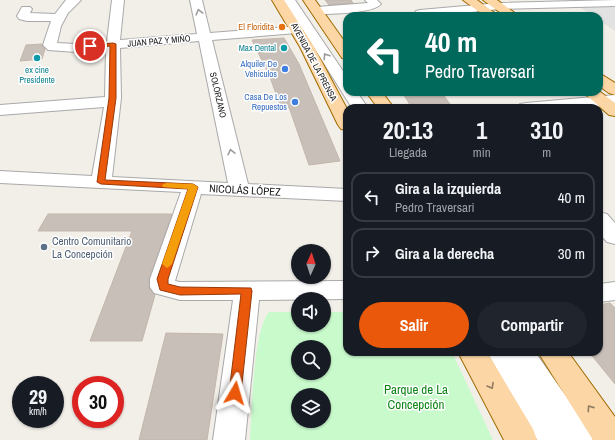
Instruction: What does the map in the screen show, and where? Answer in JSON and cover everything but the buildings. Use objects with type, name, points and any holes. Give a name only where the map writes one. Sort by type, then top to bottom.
[{"type":"main road","name":"AVENIDA DE LA PRENSA","points":[[278,0],[297,29],[343,116]]},
{"type":"main road","points":[[309,0],[343,48]]},
{"type":"main road","points":[[469,0],[485,4],[496,11]]},
{"type":"main road","points":[[603,88],[608,99]]},
{"type":"main road","points":[[474,356],[521,440]]},
{"type":"main road","points":[[555,356],[612,440]]},
{"type":"street","name":"JUAN PAZ Y MIÑO","points":[[75,0],[67,4],[59,18],[51,39],[50,45],[53,47],[76,48],[297,29]]},
{"type":"street","points":[[101,182],[112,102],[113,44],[118,0]]},
{"type":"street","name":"SOLÓRZANO","points":[[196,0],[238,183],[241,189]]},
{"type":"street","points":[[289,0],[343,82]]},
{"type":"street","points":[[316,11],[371,7],[375,4],[371,0]]},
{"type":"street","points":[[496,11],[558,2],[615,3]]},
{"type":"street","points":[[433,12],[485,4]]},
{"type":"street","points":[[26,9],[23,16],[26,17],[59,18]]},
{"type":"street","points":[[562,104],[608,99]]},
{"type":"street","points":[[0,110],[112,102]]},
{"type":"street","name":"NICOLÁS LÓPEZ","points":[[0,177],[343,195]]},
{"type":"street","points":[[193,187],[162,279],[164,287],[180,291],[343,290]]},
{"type":"street","points":[[603,224],[615,237]]},
{"type":"street","points":[[603,293],[615,290]]},
{"type":"street","points":[[229,440],[247,291]]},
{"type":"street","points":[[502,356],[555,440]]},
{"type":"street","points":[[522,356],[577,440]]},
{"type":"green space","name":"Parque de La Concepción","points":[[269,312],[291,312],[291,332],[331,332],[331,312],[343,312],[343,356],[454,356],[493,440],[250,440],[256,353],[264,322]]},
{"type":"shaded area","points":[[569,0],[615,0],[615,31],[603,23],[603,12],[587,12]]},
{"type":"slow traffic","points":[[166,185],[193,187],[167,264]]},
{"type":"place","name":"El Floridita","points":[[282,27]]},
{"type":"place","name":"Max Dental","points":[[284,48]]},
{"type":"place","name":"ex cine Presidente","points":[[37,58]]},
{"type":"place","name":"Alquiler De Vehiculos","points":[[285,69]]},
{"type":"place","name":"Casa De Los Repuestos","points":[[295,102]]},
{"type":"place","name":"Centro Comunitario La Concepción","points":[[44,247]]},
{"type":"route","points":[[90,46],[113,44],[113,98],[101,182],[193,187],[162,279],[162,284],[167,289],[180,291],[247,291],[235,393]]}]
